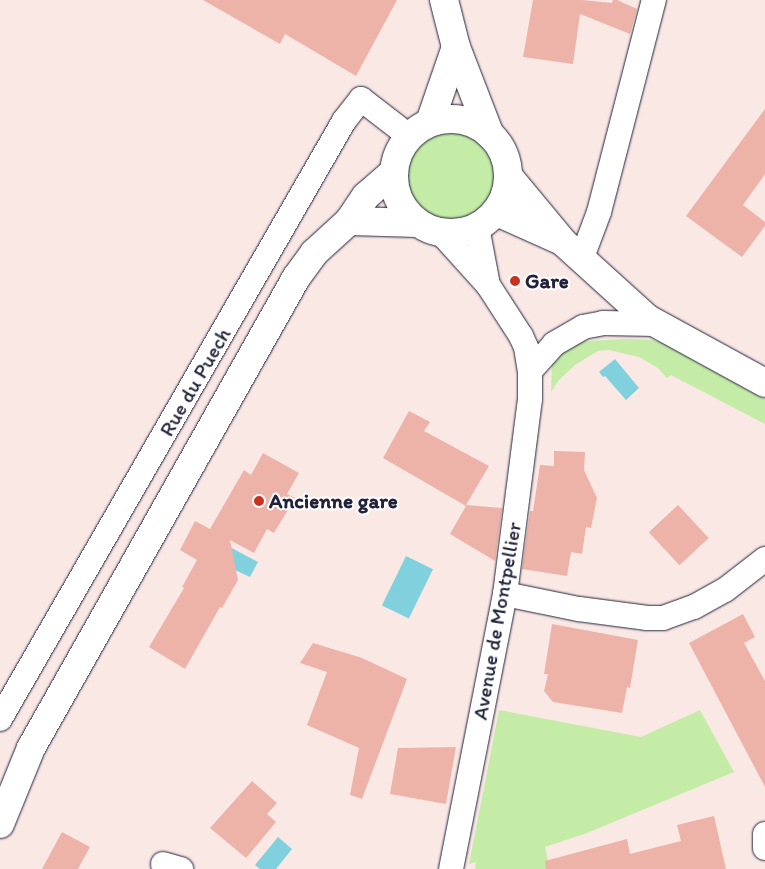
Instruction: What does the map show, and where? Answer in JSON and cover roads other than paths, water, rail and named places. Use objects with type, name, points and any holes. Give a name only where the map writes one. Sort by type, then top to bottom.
[{"type":"street","points":[[572,251],[599,212],[654,0]]},
{"type":"street","points":[[449,4],[456,47],[490,135]]},
{"type":"street","points":[[429,228],[406,212],[398,198],[394,172],[398,153],[420,129],[456,47]]},
{"type":"street","name":"Rue du Puech","points":[[0,719],[344,121],[361,99],[420,129]]},
{"type":"street","points":[[349,221],[429,228],[456,234],[487,220],[505,196],[509,177],[504,154],[490,135],[482,128],[462,120],[451,118],[420,129]]},
{"type":"street","points":[[0,824],[31,748],[296,278],[314,252],[349,221],[366,196],[394,172]]},
{"type":"street","points":[[509,177],[572,251],[648,319],[765,383]]},
{"type":"street","points":[[487,220],[572,251]]},
{"type":"street","name":"Avenue de Montpellier","points":[[487,220],[488,285]]},
{"type":"street","name":"Avenue de Montpellier","points":[[429,228],[488,285],[521,336],[526,347],[530,370],[530,399],[505,594],[451,869]]},
{"type":"street","points":[[530,370],[554,344],[583,327],[603,323],[656,324]]},
{"type":"street","points":[[505,594],[589,610],[647,618],[663,618],[694,607],[725,590],[765,559]]},
{"type":"street","points":[[765,834],[765,848]]},
{"type":"water","points":[[615,359],[639,388],[626,400],[605,376],[603,377],[599,372]]},
{"type":"water","points":[[224,544],[258,562],[250,577],[224,565]]},
{"type":"water","points":[[406,556],[433,569],[409,619],[382,605]]},
{"type":"water","points":[[278,837],[292,849],[276,869],[260,869],[255,865]]},
{"type":"place","name":"Gare","points":[[515,281]]},
{"type":"place","name":"Ancienne gare","points":[[259,501]]}]
